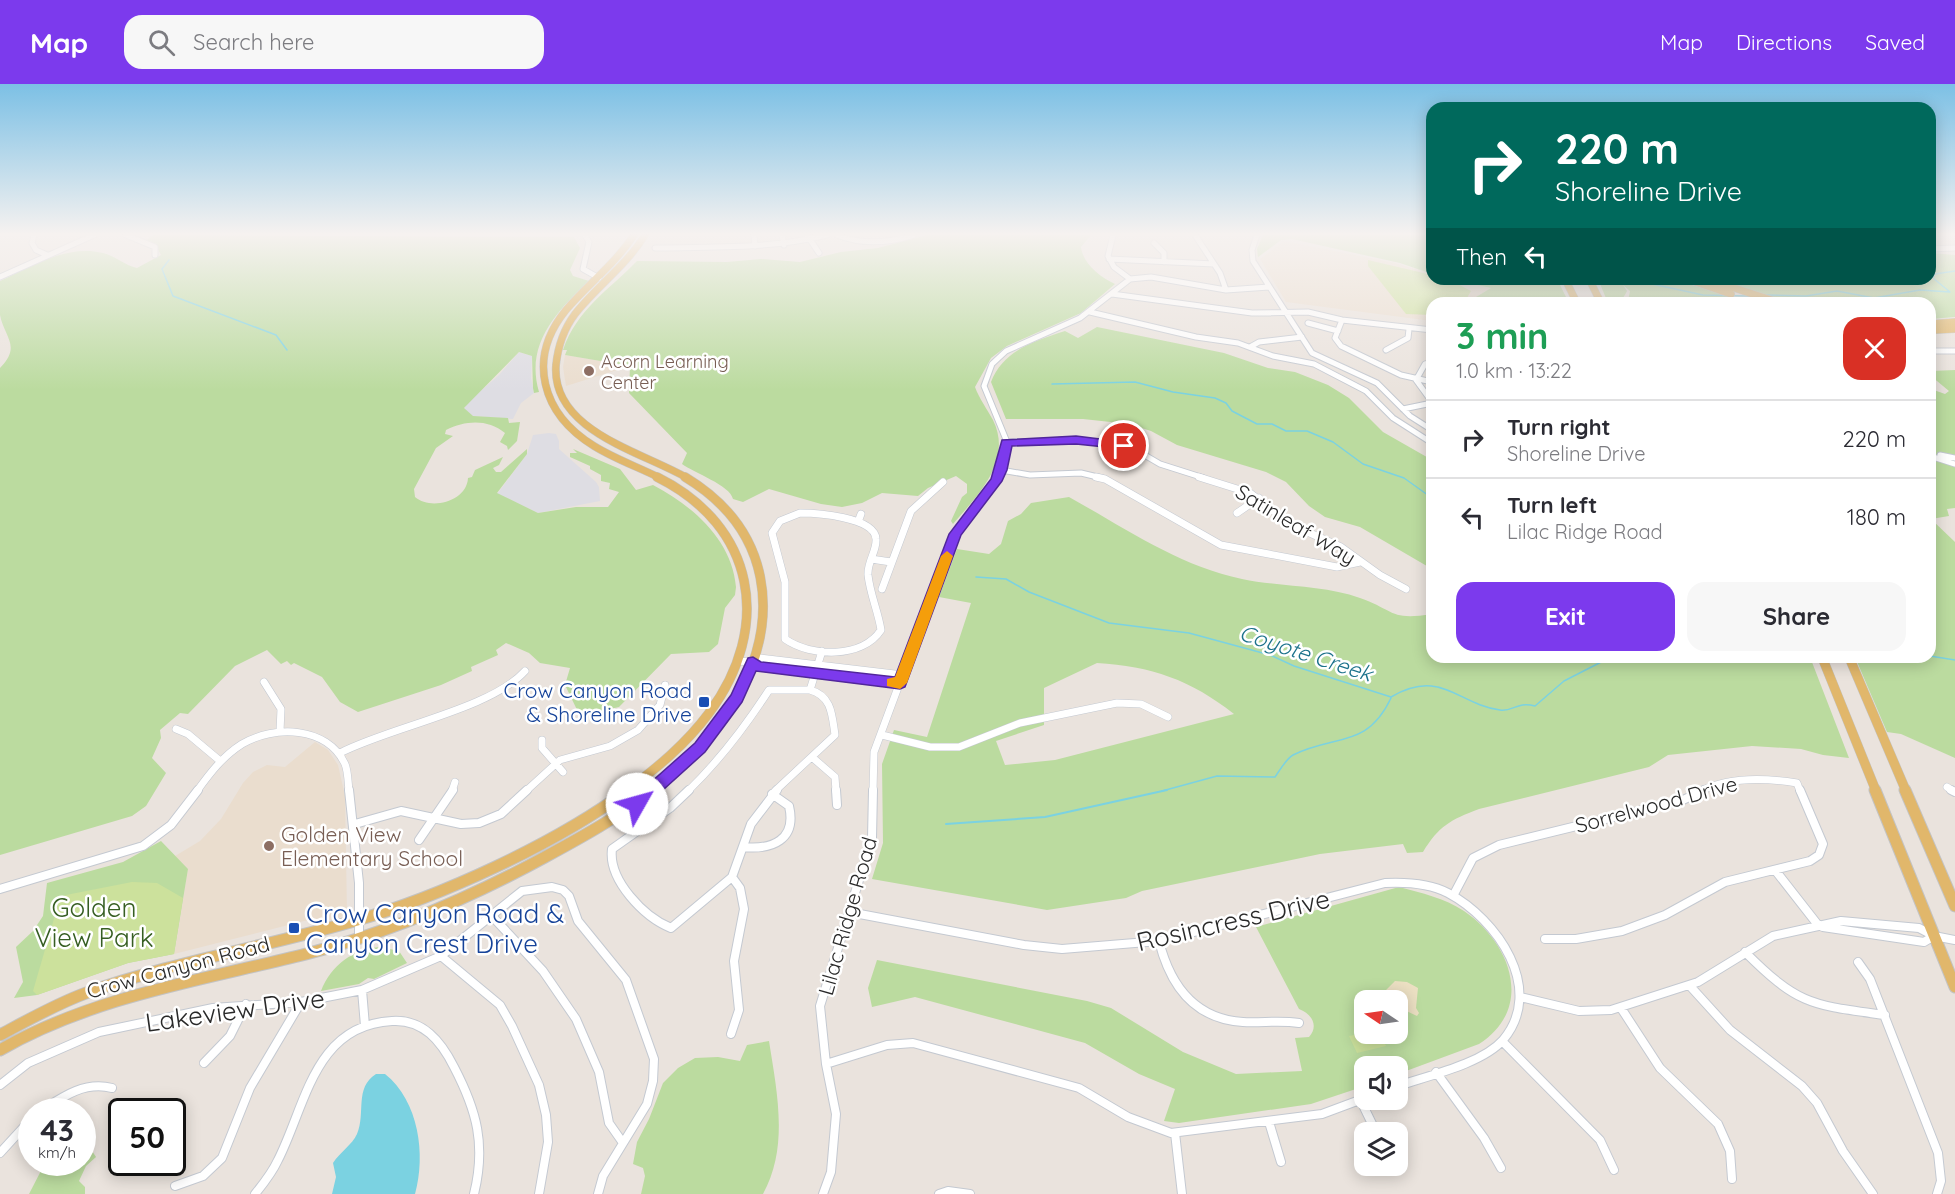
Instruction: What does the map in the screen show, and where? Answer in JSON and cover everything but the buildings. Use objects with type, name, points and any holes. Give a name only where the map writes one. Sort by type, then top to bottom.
[{"type":"main road","name":"Crow Canyon Road","points":[[0,1035],[62,1003],[123,981],[359,920],[413,902],[480,872],[591,815],[628,791],[666,760],[713,706],[737,660],[746,624],[747,586],[739,555],[721,524],[684,491],[582,439],[560,416],[547,396],[541,365],[549,338],[564,313],[590,287]]},
{"type":"main road","points":[[572,319],[582,301],[596,287]]},
{"type":"main road","name":"Crow Canyon Road","points":[[0,1050],[66,1019],[121,1000],[359,939],[440,910],[575,842],[637,804],[700,748],[737,698],[753,662],[762,631],[764,607],[759,567],[750,539],[724,504],[704,487],[612,443],[576,416],[565,401],[557,382],[555,365],[559,344],[572,319],[604,287]]},
{"type":"main road","points":[[1709,287],[1740,297]]},
{"type":"main road","points":[[1729,287],[1761,297]]},
{"type":"main road","points":[[1936,324],[1955,322]]},
{"type":"main road","points":[[1936,330],[1955,329]]},
{"type":"main road","points":[[1824,663],[1955,987]]},
{"type":"main road","points":[[1852,663],[1955,906]]},
{"type":"street","points":[[1006,442],[984,386],[986,375],[992,364],[1006,351],[1090,312],[1121,287]]},
{"type":"street","points":[[1208,287],[1226,290],[1269,287],[1318,357],[1377,383],[1403,409],[1426,426]]},
{"type":"street","points":[[1112,294],[1252,313],[1315,312],[1342,320],[1426,330]]},
{"type":"street","points":[[1090,312],[1214,336],[1273,356],[1303,360],[1353,383],[1374,397],[1398,422],[1426,439]]},
{"type":"street","points":[[1342,320],[1336,342],[1346,349],[1416,380],[1426,381]]},
{"type":"street","points":[[1308,323],[1338,331]]},
{"type":"street","points":[[1386,351],[1408,338],[1409,329]]},
{"type":"street","points":[[1250,347],[1259,342],[1302,337]]},
{"type":"street","points":[[1936,351],[1955,351]]},
{"type":"street","points":[[1416,380],[1426,364]]},
{"type":"street","points":[[1416,380],[1426,394]]},
{"type":"street","points":[[1403,409],[1426,403]]},
{"type":"street","name":"Satinleaf Way","points":[[1006,442],[1076,440],[1124,446],[1160,464],[1241,489],[1259,498],[1293,525],[1341,547],[1360,562],[1406,588]]},
{"type":"street","name":"Lilac Ridge Road","points":[[823,1194],[831,1172],[836,1114],[826,1064],[820,1006],[872,838],[874,752],[955,534],[992,487],[1001,470],[1006,442]]},
{"type":"street","points":[[1936,456],[1955,458]]},
{"type":"street","points":[[1936,457],[1955,464]]},
{"type":"street","points":[[1001,470],[1030,476],[1081,473],[1105,479],[1221,545],[1337,567],[1360,562]]},
{"type":"street","points":[[882,589],[911,511],[944,482]]},
{"type":"street","points":[[1238,513],[1259,498]]},
{"type":"street","points":[[800,513],[858,522],[867,526],[874,533],[876,541],[871,559],[869,580],[880,621],[880,635],[875,641],[852,650],[822,651],[790,645],[785,639],[785,582],[772,533],[780,521],[800,513]]},
{"type":"street","points":[[858,522],[861,514]]},
{"type":"street","points":[[871,559],[891,562]]},
{"type":"street","points":[[810,690],[822,651]]},
{"type":"street","points":[[737,660],[753,662],[758,667],[903,675]]},
{"type":"street","points":[[816,669],[900,683]]},
{"type":"street","points":[[340,753],[361,742],[473,703],[513,682],[525,671]]},
{"type":"street","points":[[264,682],[265,688],[281,704],[283,712],[280,731]]},
{"type":"street","points":[[355,824],[391,812],[408,811],[467,825],[482,823],[498,816],[555,763],[572,754],[610,745],[634,733],[659,708],[665,695],[665,685]]},
{"type":"street","points":[[769,690],[810,690],[819,692],[830,702],[835,735],[813,758],[772,794],[751,824],[732,877],[680,922],[671,927],[665,927],[629,896],[609,855],[615,846],[684,796],[712,768],[737,738],[769,690]]},
{"type":"street","points":[[882,735],[937,747],[956,748],[971,745],[1018,724],[1118,701],[1146,705],[1168,717]]},
{"type":"street","points":[[176,729],[188,733],[209,754],[219,760]]},
{"type":"street","points":[[0,889],[111,858],[151,842],[178,817],[219,760],[251,740],[280,731],[313,735],[340,753],[349,778],[355,824],[359,939]]},
{"type":"street","points":[[542,740],[542,748],[563,772]]},
{"type":"street","points":[[813,758],[835,777],[837,805]]},
{"type":"street","name":"Sorrelwood Drive","points":[[1453,896],[1473,858],[1499,844],[1683,800],[1711,786],[1763,778],[1797,783],[1823,844],[1819,855],[1810,861],[1775,870]]},
{"type":"street","points":[[419,840],[451,796],[455,782]]},
{"type":"street","points":[[1947,787],[1955,792]]},
{"type":"street","points":[[743,847],[768,848],[780,842],[791,828],[793,821],[789,806],[772,794]]},
{"type":"street","points":[[1545,939],[1572,941],[1633,929],[1666,915],[1710,888],[1742,877],[1775,870],[1818,925]]},
{"type":"street","points":[[731,1034],[739,1008],[734,957],[744,924],[742,892],[732,877]]},
{"type":"street","name":"Rosincress Drive","points":[[849,912],[1024,945],[1062,949],[1159,941],[1384,883],[1405,881],[1453,896],[1476,912],[1507,950],[1516,972],[1520,997]]},
{"type":"street","name":"Lakeview Drive","points":[[0,1085],[28,1063],[99,1032],[246,1004],[301,1002],[362,990],[441,956],[522,891],[543,886],[563,890],[569,896],[578,921],[626,980],[654,1059],[653,1081],[647,1104],[623,1143]]},
{"type":"street","points":[[491,915],[537,961],[585,1035],[603,1085],[608,1123],[612,1133],[623,1143],[603,1176],[598,1194]]},
{"type":"street","points":[[1408,1082],[1484,1054],[1502,1041],[1519,1010],[1520,997],[1579,1011],[1621,1008],[1690,986],[1745,952],[1786,931],[1818,925],[1924,942],[1934,936],[1955,940]]},
{"type":"street","points":[[1159,941],[1167,973],[1180,992],[1205,1012],[1232,1021],[1281,1020],[1299,1023]]},
{"type":"street","points":[[1745,952],[1779,985],[1796,997],[1817,1004],[1885,1015]]},
{"type":"street","points":[[441,956],[453,970],[474,982],[496,1000],[514,1028],[540,1087],[547,1116],[548,1147],[539,1194]]},
{"type":"street","points":[[1857,962],[1870,979],[1938,1153],[1941,1181],[1937,1194]]},
{"type":"street","points":[[1690,986],[1730,1030],[1802,1086],[1816,1103],[1843,1151],[1873,1194]]},
{"type":"street","points":[[362,990],[365,1026]]},
{"type":"street","points":[[175,1186],[203,1176],[222,1158],[250,1088],[301,1002]]},
{"type":"street","points":[[204,1063],[230,1036],[246,1004]]},
{"type":"street","points":[[1621,1008],[1660,1068],[1718,1124],[1730,1151],[1732,1179]]},
{"type":"street","points":[[255,1194],[272,1174],[282,1155],[300,1098],[319,1064],[342,1040],[365,1026],[392,1020],[410,1021],[435,1035],[461,1083],[481,1142],[474,1194]]},
{"type":"street","points":[[1502,1041],[1600,1140],[1614,1170]]},
{"type":"street","points":[[826,1064],[888,1044],[913,1042],[1079,1088],[1128,1117],[1159,1130],[1175,1133],[1322,1114],[1354,1102]]},
{"type":"street","points":[[1436,1072],[1484,1138],[1501,1168]]},
{"type":"street","points":[[64,1098],[88,1085],[100,1083],[112,1088]]},
{"type":"street","points":[[1269,1122],[1281,1162]]},
{"type":"street","points":[[0,1153],[18,1133]]},
{"type":"street","points":[[1175,1133],[1182,1194]]},
{"type":"street","points":[[939,1194],[948,1191],[970,1194]]},
{"type":"shaded area","points":[[1277,287],[1491,288],[1476,297],[1426,297],[1426,320],[1286,302]]},
{"type":"shaded area","points":[[519,352],[532,356],[531,378],[534,393],[521,403],[513,419],[473,416],[466,413],[464,409],[468,402],[499,375]]},
{"type":"shaded area","name":"Acorn Learning Center","points":[[565,355],[630,366],[566,386],[563,367]]},
{"type":"shaded area","points":[[556,434],[559,449],[596,482],[599,487],[600,501],[538,513],[497,494],[527,454],[533,435]]},
{"type":"shaded area","name":"Golden View Elementary School","points":[[315,742],[328,750],[338,765],[345,796],[347,913],[336,920],[304,921],[174,954],[188,869],[175,856],[200,841],[221,819],[243,783],[253,772],[267,765],[285,767]]},
{"type":"green space","points":[[0,287],[583,287],[555,317],[540,344],[536,359],[539,392],[534,393],[533,388],[532,356],[519,352],[464,408],[473,416],[508,418],[509,423],[520,422],[517,441],[508,450],[507,446],[500,442],[505,433],[484,423],[461,424],[446,430],[445,434],[453,436],[436,448],[414,489],[415,497],[430,503],[455,498],[462,493],[468,478],[472,477],[475,470],[503,457],[499,465],[493,468],[496,472],[501,472],[527,449],[527,454],[497,493],[538,513],[576,507],[608,507],[619,492],[609,489],[610,483],[601,481],[601,475],[590,469],[590,466],[570,457],[570,453],[577,453],[573,449],[620,469],[636,490],[653,485],[696,514],[719,540],[727,554],[736,587],[735,595],[725,608],[718,644],[709,652],[671,654],[619,707],[580,716],[565,685],[570,668],[540,663],[529,653],[506,643],[496,650],[498,655],[471,667],[472,671],[441,685],[358,712],[340,702],[322,677],[294,663],[291,665],[287,661],[281,664],[267,650],[235,666],[188,714],[180,713],[160,730],[161,738],[152,758],[166,773],[146,806],[132,816],[0,855],[0,368],[10,354],[11,347],[0,315]]},
{"type":"green space","points":[[610,287],[1112,287],[1081,313],[1007,346],[991,358],[975,387],[993,420],[998,435],[999,449],[996,463],[982,489],[953,524],[951,521],[962,497],[967,493],[967,484],[956,476],[928,488],[918,496],[882,493],[862,503],[842,507],[821,504],[769,489],[743,502],[733,499],[719,484],[682,464],[687,453],[629,393],[630,366],[565,355],[567,350],[563,350],[569,336],[585,311]]},
{"type":"green space","points":[[1384,287],[1463,287],[1471,291],[1468,297],[1426,297],[1426,315],[1406,314]]},
{"type":"green space","points":[[1486,287],[1561,287],[1566,297],[1476,297],[1491,288]]},
{"type":"green space","points":[[1601,287],[1624,287],[1627,291],[1624,297],[1606,297]]},
{"type":"green space","points":[[1625,287],[1698,287],[1730,297],[1629,297],[1630,291]]},
{"type":"green space","points":[[1742,287],[1955,287],[1955,317],[1936,319],[1936,297],[1773,297]]},
{"type":"green space","points":[[1097,327],[1224,353],[1268,368],[1295,372],[1328,385],[1349,398],[1383,432],[1426,457],[1426,566],[1360,527],[1325,517],[1309,506],[1286,482],[1266,472],[1177,445],[1151,431],[1129,424],[1083,419],[1006,419],[991,382],[1003,362],[1021,348],[1065,331],[1078,338]]},
{"type":"green space","points":[[1955,370],[1955,508],[1947,509],[1949,516],[1936,518],[1936,391],[1945,394],[1949,391],[1936,380],[1936,371]]},
{"type":"green space","points":[[1069,497],[1174,556],[1219,573],[1256,582],[1316,588],[1346,594],[1400,615],[1426,615],[1426,663],[1812,663],[1849,758],[1823,755],[1801,749],[1752,746],[1668,755],[1649,767],[1479,809],[1446,825],[1434,836],[1423,852],[1407,853],[1403,844],[1320,854],[1142,891],[1126,898],[1047,910],[872,879],[883,843],[882,764],[894,730],[927,737],[971,603],[939,597],[957,549],[989,554],[1001,544],[1008,521],[1021,514],[1031,503]],"holes":[[[1097,663],[1153,671],[1186,684],[1234,714],[1055,760],[1005,765],[996,741],[1044,725],[1044,688]]]},
{"type":"green space","points":[[1936,524],[1955,542],[1955,758],[1901,734],[1887,732],[1858,663],[1936,663]]},
{"type":"green space","name":"Golden View Park","points":[[161,841],[188,869],[174,954],[128,963],[37,995],[14,998],[23,982],[16,947],[33,931],[43,916],[47,883],[123,862]]},
{"type":"green space","name":"Golden View Park","points":[[132,882],[157,883],[183,898],[174,954],[128,963],[37,995],[33,991],[60,898]]},
{"type":"green space","points":[[1399,887],[1433,896],[1464,911],[1494,940],[1504,958],[1510,976],[1511,995],[1507,1013],[1496,1029],[1479,1044],[1408,1070],[1408,1056],[1354,1056],[1354,1090],[1311,1104],[1179,1123],[1164,1121],[1175,1089],[1139,1074],[1085,1043],[915,997],[872,1007],[868,988],[877,960],[1087,1001],[1111,1008],[1183,1052],[1236,1074],[1302,1071],[1295,1038],[1309,1037],[1314,1025],[1311,1017],[1299,1009],[1256,927]]},
{"type":"green space","points":[[381,947],[399,951],[407,963],[374,979],[368,978],[359,984],[321,991],[331,973],[344,960],[361,951]]},
{"type":"green space","points":[[1354,1035],[1354,1044],[1385,1044],[1386,1046],[1357,1053],[1349,1036]]},
{"type":"green space","points":[[769,1041],[779,1119],[776,1157],[763,1194],[641,1194],[645,1176],[643,1168],[633,1164],[637,1142],[663,1083],[678,1068],[695,1058],[718,1057],[740,1061],[747,1045]]},
{"type":"green space","points":[[38,1176],[81,1176],[79,1181],[85,1187],[85,1194],[29,1194]]},
{"type":"sand","points":[[1395,981],[1407,982],[1418,988],[1416,1008],[1419,1013],[1417,1016],[1408,1012],[1408,990],[1386,990]]},
{"type":"water","points":[[376,1074],[385,1074],[397,1085],[412,1114],[417,1130],[420,1163],[415,1194],[332,1194],[336,1177],[333,1163],[357,1134],[365,1086]]},
{"type":"waterway","points":[[169,287],[173,296],[276,335],[287,350]]},
{"type":"waterway","points":[[1665,287],[1703,295],[1749,296]]},
{"type":"waterway","points":[[1880,297],[1920,290],[1950,292],[1944,287]]},
{"type":"waterway","points":[[1766,295],[1806,296],[1837,291],[1869,297]]},
{"type":"waterway","points":[[1052,384],[1135,382],[1173,392],[1215,398],[1226,403],[1232,411],[1257,424],[1272,424],[1286,431],[1307,431],[1333,442],[1363,464],[1404,478],[1426,494]]},
{"type":"waterway","name":"Coyote Creek","points":[[976,577],[1006,579],[1029,592],[1109,623],[1189,633],[1270,655],[1294,666],[1391,697],[1408,689],[1423,686],[1448,690],[1485,707],[1500,710],[1524,705],[1535,706],[1564,681],[1599,663]]},
{"type":"waterway","name":"Coyote Creek","points":[[1936,657],[1955,660]]},
{"type":"waterway","points":[[1162,791],[1217,776],[1275,777],[1293,755],[1361,733],[1382,714],[1391,698]]},
{"type":"waterway","points":[[946,824],[1045,817],[1167,790]]},
{"type":"slow traffic","points":[[892,682],[900,683],[947,556]]},
{"type":"place","name":"Acorn Learning Center","points":[[589,371]]},
{"type":"place","name":"Crow Canyon Road & Shoreline Drive","points":[[704,702]]},
{"type":"place","name":"Golden View Elementary School","points":[[269,846]]},
{"type":"place","name":"Crow Canyon Road & Canyon Crest Drive","points":[[294,928]]},
{"type":"route","points":[[637,804],[700,748],[737,698],[753,662],[758,667],[900,683],[955,534],[996,481],[1001,470],[1006,442],[1076,440],[1124,446]]}]
